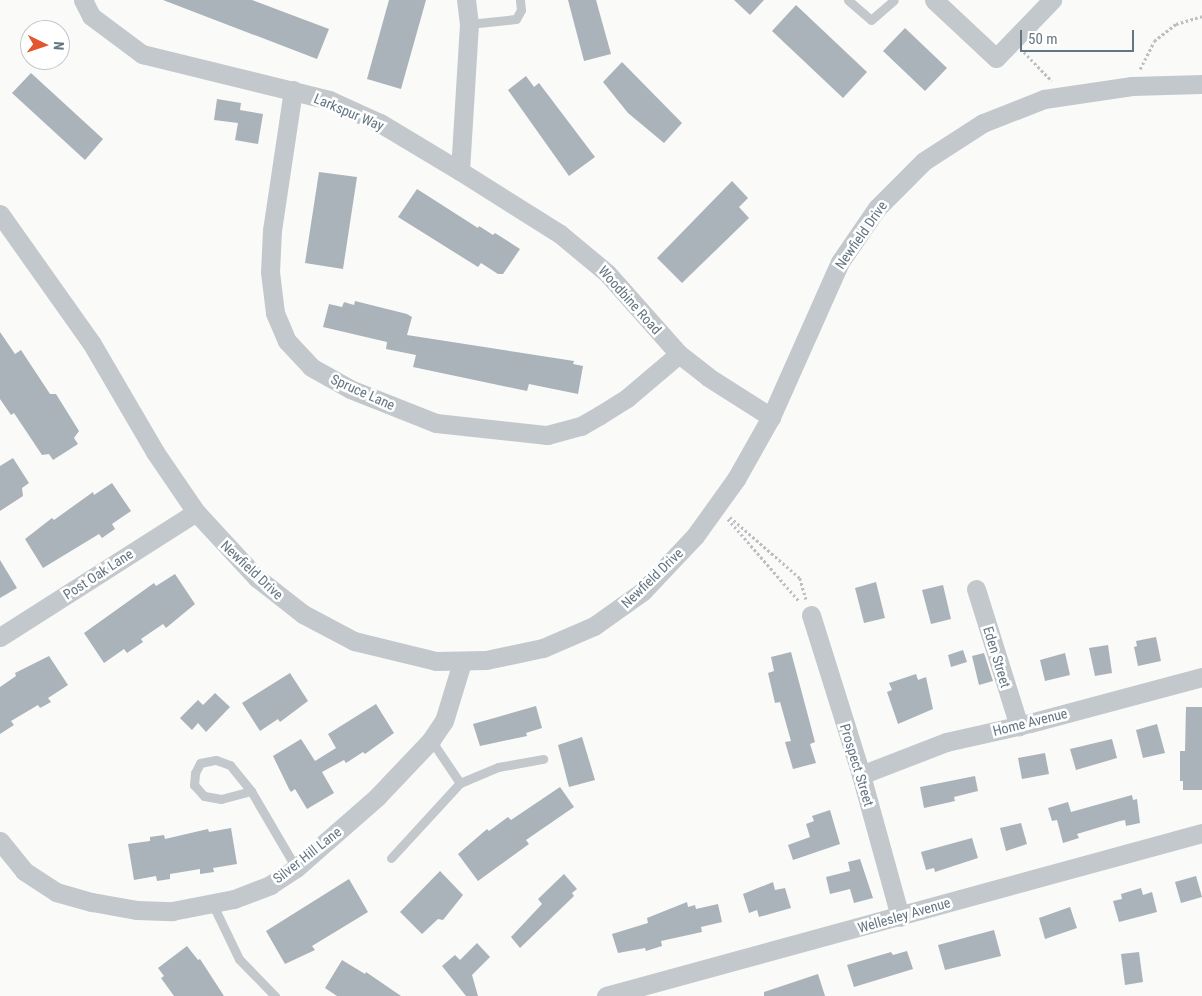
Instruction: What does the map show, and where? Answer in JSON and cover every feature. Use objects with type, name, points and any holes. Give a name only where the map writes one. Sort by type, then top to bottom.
[{"type":"street","name":"Larkspur Way","points":[[83,0],[91,16],[142,54],[329,100],[380,123],[460,171]]},
{"type":"street","points":[[460,171],[469,24],[466,0]]},
{"type":"street","points":[[934,0],[996,58],[1052,0]]},
{"type":"street","name":"Newfield Drive","points":[[0,214],[92,344],[155,452],[196,512],[257,578],[279,597],[328,628],[380,650],[462,662],[516,655],[568,638],[594,626],[643,591],[718,506],[772,417],[840,262],[898,185],[953,140],[1011,110],[1066,95],[1132,86],[1202,84]]},
{"type":"street","name":"Spruce Lane","points":[[293,90],[272,230],[270,272],[275,313],[287,341],[310,367],[350,389],[436,423],[548,435],[581,426],[600,416],[627,398],[679,354]]},
{"type":"street","name":"Woodbine Road","points":[[460,171],[560,234],[597,264],[679,354],[708,377],[772,417]]},
{"type":"street","name":"Post Oak Lane","points":[[0,637],[196,512]]},
{"type":"street","name":"Eden Street","points":[[976,589],[1019,726]]},
{"type":"street","name":"Prospect Street","points":[[810,615],[861,775],[900,917]]},
{"type":"street","name":"Silver Hill Lane","points":[[0,841],[24,872],[56,892],[137,910],[172,911],[213,905],[270,885],[296,868],[377,797],[431,740],[451,703],[462,662]]},
{"type":"street","name":"Home Avenue","points":[[861,775],[946,742],[1019,726],[1202,677]]},
{"type":"street","name":"Wellesley Avenue","points":[[606,996],[1202,833]]},
{"type":"lane","points":[[469,24],[516,19],[521,10],[520,0]]},
{"type":"lane","points":[[848,0],[871,20],[894,0]]},
{"type":"lane","points":[[431,740],[460,782]]},
{"type":"lane","points":[[391,858],[460,782],[498,767],[542,759]]},
{"type":"lane","points":[[251,791],[221,799],[204,796],[194,785],[195,773],[200,763],[216,760],[230,765],[251,791],[296,868]]},
{"type":"lane","points":[[213,905],[239,959],[276,996]]},
{"type":"path","points":[[1132,86],[1154,41],[1176,24],[1202,16]]},
{"type":"path","points":[[1013,40],[1066,95]]},
{"type":"path","points":[[718,506],[810,615]]},
{"type":"path","points":[[718,506],[800,578],[810,615]]},
{"type":"building","points":[[163,0],[252,0],[329,29],[317,59]]},
{"type":"building","points":[[389,0],[426,0],[401,89],[367,79]]},
{"type":"building","points":[[568,0],[596,0],[611,54],[584,61]]},
{"type":"building","points":[[734,0],[764,0],[750,15]]},
{"type":"building","points":[[796,5],[867,72],[843,98],[772,31]]},
{"type":"building","points":[[905,28],[947,68],[925,91],[883,51]]},
{"type":"building","points":[[622,62],[682,123],[664,143],[628,113],[603,82]]},
{"type":"building","points":[[31,73],[103,139],[85,160],[12,93]]},
{"type":"building","points":[[526,76],[534,87],[539,83],[595,157],[569,176],[508,90]]},
{"type":"building","points":[[217,99],[241,103],[240,110],[263,114],[258,144],[235,140],[238,123],[214,120]]},
{"type":"building","points":[[319,172],[357,177],[343,269],[305,263]]},
{"type":"building","points":[[732,181],[748,198],[739,207],[749,218],[682,283],[657,258]]},
{"type":"building","points":[[417,189],[478,228],[479,226],[493,235],[495,233],[520,249],[503,274],[498,274],[481,263],[478,267],[398,217]]},
{"type":"building","points":[[355,301],[407,314],[412,317],[407,335],[574,361],[573,364],[583,366],[578,394],[529,384],[527,391],[413,367],[416,355],[386,349],[387,342],[323,327],[329,304],[342,307],[344,302],[354,305]]},
{"type":"building","points":[[0,332],[15,354],[21,350],[50,394],[56,394],[79,431],[74,438],[78,444],[53,460],[49,454],[42,455],[14,413],[11,415],[0,399]]},
{"type":"building","points":[[13,458],[29,483],[22,488],[23,496],[0,511],[0,466]]},
{"type":"building","points":[[112,483],[131,511],[112,524],[115,529],[102,538],[99,534],[43,568],[25,539],[52,518],[54,520],[93,492],[94,495]]},
{"type":"building","points":[[0,560],[17,588],[0,598]]},
{"type":"building","points":[[175,574],[195,604],[166,628],[163,624],[141,639],[143,642],[127,653],[124,649],[104,663],[84,633],[154,583],[156,586]]},
{"type":"building","points":[[876,582],[885,618],[864,623],[855,588]]},
{"type":"building","points":[[943,585],[951,619],[931,624],[922,590]]},
{"type":"building","points":[[1156,637],[1161,661],[1138,666],[1134,647],[1137,646],[1136,641]]},
{"type":"building","points":[[1108,645],[1112,673],[1095,676],[1089,648]]},
{"type":"building","points":[[963,650],[967,662],[951,667],[948,655]]},
{"type":"building","points":[[791,652],[815,742],[810,744],[816,763],[793,769],[785,742],[791,741],[780,702],[775,703],[768,673],[774,671],[771,657]]},
{"type":"building","points":[[984,653],[993,681],[979,685],[972,656]]},
{"type":"building","points":[[1065,653],[1070,675],[1045,681],[1040,660]]},
{"type":"building","points":[[49,656],[68,685],[48,698],[51,702],[40,708],[38,705],[11,721],[14,725],[0,734],[0,687],[16,676],[15,673]]},
{"type":"building","points":[[290,673],[308,701],[280,722],[278,719],[260,731],[242,703]]},
{"type":"building","points":[[916,674],[918,680],[926,677],[933,709],[898,724],[887,692],[892,690],[889,683]]},
{"type":"building","points":[[215,693],[230,707],[206,732],[198,723],[192,730],[180,718],[198,700],[203,705]]},
{"type":"building","points":[[376,704],[394,733],[365,754],[363,752],[346,763],[344,760],[322,772],[334,793],[307,809],[295,789],[291,792],[289,789],[273,756],[301,739],[315,761],[336,748],[328,734]]},
{"type":"building","points":[[536,706],[542,728],[526,733],[527,736],[480,746],[473,724]]},
{"type":"building","points":[[1186,707],[1202,707],[1202,790],[1183,790],[1183,781],[1180,781],[1180,751],[1185,751]]},
{"type":"building","points":[[1157,724],[1165,753],[1143,758],[1136,730]]},
{"type":"building","points":[[582,737],[595,780],[569,787],[558,745]]},
{"type":"building","points":[[1112,739],[1117,758],[1076,770],[1070,749]]},
{"type":"building","points":[[1045,753],[1049,774],[1022,779],[1018,758]]},
{"type":"building","points":[[975,776],[978,791],[954,797],[955,801],[924,808],[920,787]]},
{"type":"building","points":[[560,787],[574,807],[526,840],[529,844],[478,881],[458,854],[487,829],[489,831],[508,817],[511,820]]},
{"type":"building","points":[[1132,795],[1133,800],[1137,799],[1140,823],[1126,826],[1125,820],[1120,821],[1077,834],[1079,838],[1063,843],[1057,820],[1052,821],[1048,808],[1068,802],[1071,812]]},
{"type":"building","points":[[830,810],[840,844],[793,860],[788,845],[810,837],[806,824],[814,821],[812,816]]},
{"type":"building","points":[[1021,823],[1027,844],[1006,851],[1000,828]]},
{"type":"building","points":[[231,828],[237,864],[213,868],[214,872],[200,874],[200,869],[170,874],[170,879],[157,881],[156,876],[134,880],[128,844],[150,841],[150,837],[164,835],[165,839],[208,829],[209,832]]},
{"type":"building","points":[[972,838],[978,858],[935,872],[934,868],[926,870],[921,852]]},
{"type":"building","points":[[860,859],[873,898],[854,903],[850,889],[830,894],[826,877],[850,871],[848,862]]},
{"type":"building","points":[[440,871],[463,895],[443,920],[438,919],[422,934],[400,912]]},
{"type":"building","points":[[564,874],[577,889],[572,893],[574,896],[520,948],[511,937],[542,904],[538,899]]},
{"type":"building","points":[[1196,876],[1202,897],[1181,903],[1175,882]]},
{"type":"building","points":[[349,879],[368,912],[312,946],[315,950],[285,964],[266,931]]},
{"type":"building","points":[[773,882],[775,890],[785,888],[791,908],[759,917],[757,910],[749,913],[743,894]]},
{"type":"building","points":[[1141,888],[1143,895],[1152,892],[1157,912],[1119,922],[1113,901],[1122,899],[1121,894]]},
{"type":"building","points":[[687,902],[688,907],[695,905],[696,909],[718,904],[722,922],[701,927],[702,932],[661,941],[662,946],[646,951],[645,948],[618,953],[612,934],[648,923],[647,918]]},
{"type":"building","points":[[1070,907],[1077,928],[1045,939],[1039,918]]},
{"type":"building","points":[[994,930],[1001,956],[945,970],[938,945]]},
{"type":"building","points":[[477,943],[490,957],[472,975],[478,996],[466,996],[442,966],[455,955],[460,960]]},
{"type":"building","points":[[187,946],[198,960],[200,959],[224,996],[174,996],[161,978],[164,976],[158,968]]},
{"type":"building","points":[[907,951],[913,969],[854,987],[847,965],[891,952],[893,955]]},
{"type":"building","points":[[1139,952],[1143,982],[1125,985],[1121,954]]},
{"type":"building","points":[[342,960],[365,974],[366,972],[401,996],[337,996],[325,988]]},
{"type":"building","points":[[818,974],[825,996],[764,996],[764,992]]}]
